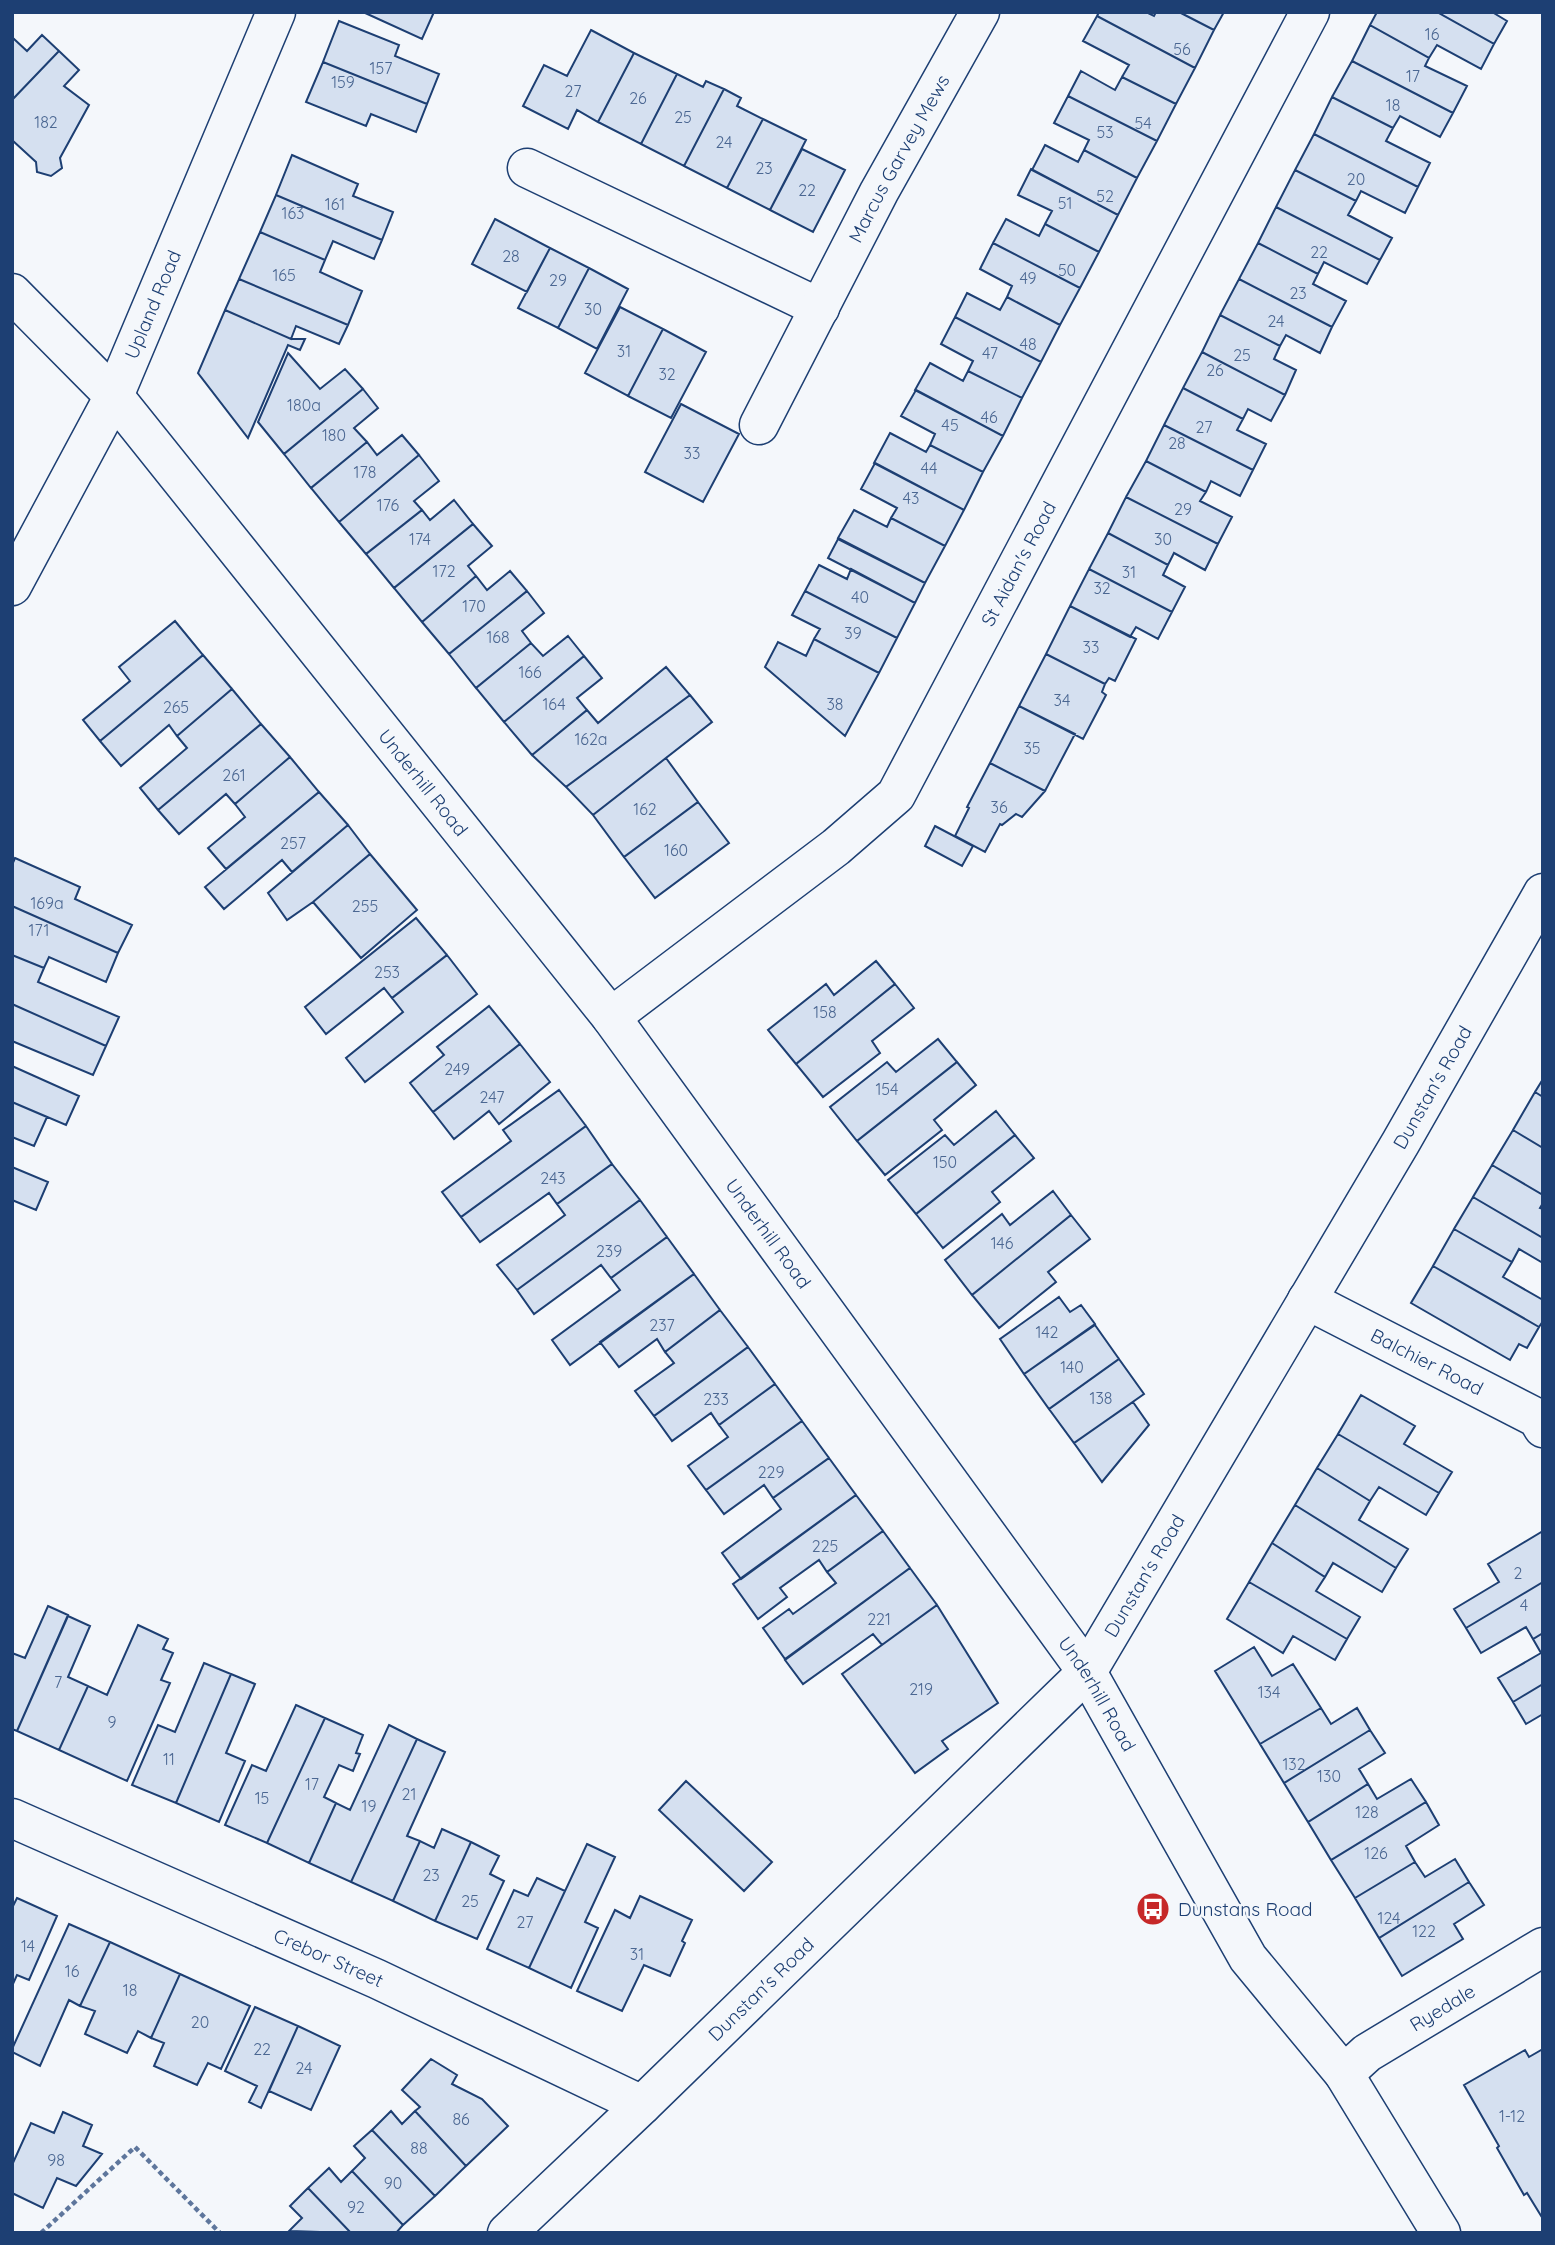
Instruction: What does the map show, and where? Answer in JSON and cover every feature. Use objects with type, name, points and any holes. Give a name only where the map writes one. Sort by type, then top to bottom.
[{"type":"street","name":"Upland Road","points":[[12,586],[114,397],[276,12]]},
{"type":"street","name":"Marcus Garvey Mews","points":[[759,425],[879,192],[980,12]]},
{"type":"street","name":"St Aidan's Road","points":[[611,1017],[836,847],[896,795],[1310,12]]},
{"type":"street","points":[[527,168],[820,308]]},
{"type":"street","name":"Underhill Road","points":[[12,293],[114,397],[611,1017],[1087,1672],[1248,1958],[1344,2074],[1441,2233]]},
{"type":"street","name":"Dunstan's Road","points":[[507,2233],[1087,1672],[1401,1142],[1543,893]]},
{"type":"street","name":"Balchier Road","points":[[1307,1300],[1537,1418],[1543,1428]]},
{"type":"street","name":"Crebor Street","points":[[12,1818],[377,1979],[642,2105]]},
{"type":"street","name":"Ryedale","points":[[1344,2074],[1367,2053],[1543,1947]]},
{"type":"path","points":[[41,2233],[135,2147],[220,2233]]},
{"type":"building","points":[[363,12],[434,12],[422,39]]},
{"type":"building","points":[[1099,12],[1146,12],[1154,16],[1156,12],[1179,12],[1214,30],[1195,68],[1097,16]]},
{"type":"building","points":[[1179,12],[1224,12],[1214,30]]},
{"type":"building","points":[[1377,12],[1437,12],[1494,44],[1481,69],[1437,45],[1429,58],[1370,25]]},
{"type":"building","points":[[1437,12],[1492,12],[1507,21],[1494,44]]},
{"type":"building","points":[[1097,16],[1195,68],[1176,104],[1122,77],[1129,65],[1083,41]]},
{"type":"building","points":[[339,21],[399,45],[395,56],[439,74],[427,104],[323,62]]},
{"type":"building","points":[[1370,25],[1429,58],[1425,66],[1467,86],[1453,113],[1352,61]]},
{"type":"building","points":[[591,30],[634,53],[598,122],[577,110],[568,129],[523,106],[544,65],[567,76]]},
{"type":"building","points":[[42,35],[59,51],[12,100],[12,40],[27,51]]},
{"type":"building","points":[[59,51],[79,70],[64,86],[89,105],[60,158],[62,168],[51,176],[37,172],[36,162],[12,140],[12,100]]},
{"type":"building","points":[[634,53],[677,74],[641,144],[598,122]]},
{"type":"building","points":[[1352,61],[1453,113],[1440,137],[1400,116],[1393,128],[1332,97]]},
{"type":"building","points":[[323,62],[427,104],[416,132],[371,114],[366,126],[306,102]]},
{"type":"building","points":[[1081,71],[1115,90],[1122,77],[1176,104],[1157,141],[1068,96]]},
{"type":"building","points":[[677,74],[703,87],[706,81],[724,89],[684,166],[641,144]]},
{"type":"building","points":[[724,89],[741,98],[737,106],[763,119],[727,188],[684,166]]},
{"type":"building","points":[[1068,96],[1157,141],[1137,178],[1084,150],[1089,140],[1054,123]]},
{"type":"building","points":[[1332,97],[1393,128],[1386,141],[1430,163],[1418,187],[1314,134]]},
{"type":"building","points":[[763,119],[806,140],[770,210],[727,188]]},
{"type":"building","points":[[1314,134],[1418,187],[1405,213],[1361,191],[1356,201],[1295,170]]},
{"type":"building","points":[[1045,145],[1078,162],[1084,150],[1137,178],[1118,215],[1032,170]]},
{"type":"building","points":[[802,149],[845,170],[813,232],[770,210]]},
{"type":"building","points":[[292,155],[358,184],[353,196],[393,212],[382,240],[276,195]]},
{"type":"building","points":[[1031,169],[1118,215],[1099,252],[1045,224],[1052,211],[1018,195]]},
{"type":"building","points":[[1295,170],[1356,201],[1348,215],[1392,238],[1380,260],[1276,207]]},
{"type":"building","points":[[276,195],[382,240],[374,259],[333,241],[325,260],[260,232]]},
{"type":"building","points":[[1276,207],[1380,260],[1367,284],[1324,262],[1318,274],[1258,243]]},
{"type":"building","points":[[495,219],[550,248],[527,292],[472,264]]},
{"type":"building","points":[[1006,219],[1039,236],[1045,224],[1099,252],[1080,288],[993,243]]},
{"type":"building","points":[[260,232],[325,260],[320,272],[362,291],[348,325],[239,279]]},
{"type":"building","points":[[993,243],[1080,288],[1060,325],[1007,297],[1012,286],[980,269]]},
{"type":"building","points":[[1258,243],[1318,274],[1313,284],[1346,301],[1332,327],[1239,279]]},
{"type":"building","points":[[550,248],[589,268],[558,328],[518,308]]},
{"type":"building","points":[[589,268],[628,289],[597,349],[558,328]]},
{"type":"building","points":[[239,279],[348,325],[339,344],[296,326],[291,339],[225,310]]},
{"type":"building","points":[[1239,279],[1332,327],[1320,353],[1286,335],[1280,346],[1220,315]]},
{"type":"building","points":[[967,293],[1000,310],[1007,297],[1060,325],[1041,362],[955,317]]},
{"type":"building","points":[[620,307],[663,329],[628,396],[585,373]]},
{"type":"building","points":[[225,310],[291,339],[305,339],[300,350],[288,345],[248,438],[198,373]]},
{"type":"building","points":[[1220,315],[1280,346],[1274,359],[1296,370],[1285,395],[1202,352]]},
{"type":"building","points":[[955,317],[1041,362],[1022,398],[968,371],[973,361],[941,344]]},
{"type":"building","points":[[663,329],[706,352],[671,418],[628,396]]},
{"type":"building","points":[[1202,352],[1285,395],[1271,421],[1248,409],[1243,419],[1183,388]]},
{"type":"building","points":[[288,353],[320,389],[345,369],[363,389],[284,454],[258,422]]},
{"type":"building","points":[[930,363],[963,381],[968,371],[1022,398],[1003,436],[915,390]]},
{"type":"building","points":[[1183,388],[1243,419],[1237,430],[1266,444],[1253,470],[1164,425]]},
{"type":"building","points":[[363,389],[378,408],[354,428],[367,442],[311,488],[284,454]]},
{"type":"building","points":[[916,390],[1003,436],[983,472],[930,445],[935,434],[901,416]]},
{"type":"building","points":[[681,404],[739,434],[703,502],[645,472]]},
{"type":"building","points":[[1164,425],[1253,470],[1240,496],[1211,481],[1206,492],[1146,461]]},
{"type":"building","points":[[890,433],[926,452],[930,445],[983,472],[964,510],[874,463]]},
{"type":"building","points":[[402,435],[419,455],[339,522],[311,488],[367,442],[377,455]]},
{"type":"building","points":[[419,455],[439,481],[414,501],[422,510],[366,554],[339,522]]},
{"type":"building","points":[[1146,461],[1206,492],[1200,501],[1232,517],[1218,544],[1126,497]]},
{"type":"building","points":[[875,463],[964,510],[945,546],[891,518],[897,508],[861,489]]},
{"type":"building","points":[[1126,497],[1218,544],[1205,570],[1174,553],[1168,565],[1108,533]]},
{"type":"building","points":[[454,500],[473,524],[394,588],[366,554],[422,510],[430,520]]},
{"type":"building","points":[[854,510],[887,527],[891,518],[945,546],[925,583],[838,538]]},
{"type":"building","points":[[473,524],[492,546],[468,566],[476,576],[422,622],[394,588]]},
{"type":"building","points":[[1108,533],[1168,565],[1163,575],[1185,587],[1172,612],[1089,569]]},
{"type":"building","points":[[838,539],[925,583],[915,603],[828,558]]},
{"type":"building","points":[[819,565],[847,579],[851,569],[915,603],[897,638],[805,591]]},
{"type":"building","points":[[1089,569],[1172,612],[1158,639],[1136,627],[1130,637],[1070,606]]},
{"type":"building","points":[[510,571],[527,591],[449,654],[422,622],[476,576],[487,590]]},
{"type":"building","points":[[527,591],[544,613],[522,631],[531,643],[476,688],[449,654]]},
{"type":"building","points":[[805,591],[897,638],[879,673],[814,639],[820,629],[792,615]]},
{"type":"building","points":[[1070,606],[1136,639],[1115,681],[1109,678],[1105,684],[1046,654]]},
{"type":"building","points":[[175,621],[203,655],[100,741],[83,720],[130,681],[119,667]]},
{"type":"building","points":[[568,636],[584,656],[504,722],[476,688],[531,643],[543,656]]},
{"type":"building","points":[[814,639],[879,673],[845,736],[765,667],[778,642],[806,656]]},
{"type":"building","points":[[1046,654],[1105,684],[1102,692],[1106,695],[1083,739],[1019,706]]},
{"type":"building","points":[[203,655],[232,689],[177,736],[169,725],[121,766],[100,741]]},
{"type":"building","points":[[584,656],[602,678],[577,698],[587,710],[532,755],[504,722]]},
{"type":"building","points":[[666,667],[690,695],[566,787],[532,755],[587,710],[598,723]]},
{"type":"building","points":[[232,689],[261,724],[158,810],[140,788],[187,748],[177,736]]},
{"type":"building","points":[[690,695],[712,722],[593,815],[566,787]]},
{"type":"building","points":[[1019,706],[1075,734],[1045,791],[990,763]]},
{"type":"building","points":[[261,724],[290,757],[235,804],[226,794],[179,834],[158,810]]},
{"type":"building","points":[[290,757],[319,792],[226,869],[208,848],[245,817],[235,804]]},
{"type":"building","points":[[666,758],[698,802],[624,857],[593,815]]},
{"type":"building","points":[[990,763],[1045,791],[1022,817],[1016,814],[1000,824],[985,852],[955,836]]},
{"type":"building","points":[[319,792],[348,825],[292,872],[282,860],[224,909],[205,887]]},
{"type":"building","points":[[698,802],[729,843],[655,898],[624,857]]},
{"type":"building","points":[[348,825],[370,854],[287,920],[268,893]]},
{"type":"building","points":[[935,826],[973,846],[962,866],[925,846]]},
{"type":"building","points":[[370,854],[417,910],[361,958],[313,902]]},
{"type":"building","points":[[15,858],[80,887],[75,899],[132,925],[118,953],[12,906],[12,865]]},
{"type":"building","points":[[12,906],[118,953],[106,982],[49,957],[44,968],[12,955]]},
{"type":"building","points":[[416,918],[447,955],[392,998],[384,988],[326,1034],[305,1007]]},
{"type":"building","points":[[12,955],[44,968],[38,982],[119,1017],[106,1046],[12,1004]]},
{"type":"building","points":[[447,955],[477,994],[365,1082],[346,1058],[403,1012],[392,998]]},
{"type":"building","points":[[876,961],[895,984],[796,1064],[768,1030],[826,984],[834,995]]},
{"type":"building","points":[[895,984],[914,1008],[872,1041],[880,1053],[823,1097],[796,1064]]},
{"type":"building","points":[[12,1004],[106,1046],[93,1075],[12,1041]]},
{"type":"building","points":[[489,1006],[520,1044],[433,1112],[410,1083],[444,1055],[437,1047]]},
{"type":"building","points":[[938,1039],[957,1062],[857,1141],[830,1107],[887,1062],[896,1072]]},
{"type":"building","points":[[520,1044],[550,1082],[499,1124],[489,1111],[454,1139],[433,1112]]},
{"type":"building","points":[[957,1062],[976,1085],[934,1120],[942,1130],[885,1175],[857,1141]]},
{"type":"building","points":[[12,1066],[79,1096],[66,1125],[12,1102]]},
{"type":"building","points":[[1543,1079],[1543,1097],[1535,1092]]},
{"type":"building","points":[[559,1090],[586,1126],[461,1217],[442,1192],[511,1141],[503,1130]]},
{"type":"building","points":[[1535,1092],[1543,1097],[1543,1148],[1513,1130]]},
{"type":"building","points":[[12,1102],[47,1117],[34,1146],[12,1137]]},
{"type":"building","points":[[996,1111],[1015,1135],[916,1214],[888,1180],[945,1135],[954,1145]]},
{"type":"building","points":[[586,1126],[612,1164],[557,1204],[549,1193],[480,1242],[461,1217]]},
{"type":"building","points":[[1513,1130],[1543,1148],[1543,1195],[1492,1165]]},
{"type":"building","points":[[1015,1135],[1034,1158],[992,1192],[1000,1202],[943,1248],[916,1214]]},
{"type":"building","points":[[612,1164],[640,1200],[517,1290],[497,1265],[565,1215],[557,1204]]},
{"type":"building","points":[[1492,1165],[1543,1195],[1540,1208],[1543,1209],[1543,1238],[1473,1197]]},
{"type":"building","points":[[12,1167],[48,1182],[36,1210],[12,1200]]},
{"type":"building","points":[[1053,1191],[1071,1215],[972,1295],[945,1260],[1002,1214],[1010,1225]]},
{"type":"building","points":[[1473,1197],[1543,1238],[1543,1263],[1519,1249],[1512,1262],[1454,1229]]},
{"type":"building","points":[[640,1200],[667,1237],[611,1278],[601,1265],[534,1314],[517,1290]]},
{"type":"building","points":[[1071,1215],[1090,1239],[1048,1272],[1056,1282],[999,1328],[972,1295]]},
{"type":"building","points":[[1454,1229],[1512,1262],[1503,1277],[1543,1300],[1543,1321],[1539,1327],[1433,1266]]},
{"type":"building","points":[[667,1237],[694,1274],[570,1365],[552,1340],[620,1290],[611,1278]]},
{"type":"building","points":[[1433,1266],[1539,1327],[1527,1348],[1519,1344],[1510,1360],[1411,1303]]},
{"type":"building","points":[[694,1274],[720,1310],[665,1352],[657,1339],[619,1367],[600,1342]]},
{"type":"building","points":[[1059,1297],[1070,1312],[1081,1305],[1095,1324],[1024,1374],[1000,1339]]},
{"type":"building","points":[[720,1310],[748,1347],[654,1416],[635,1391],[674,1363],[665,1352]]},
{"type":"building","points":[[1095,1325],[1119,1359],[1049,1409],[1024,1374]]},
{"type":"building","points":[[748,1347],[775,1384],[719,1425],[711,1413],[672,1441],[654,1416]]},
{"type":"building","points":[[1119,1359],[1144,1394],[1074,1443],[1049,1409]]},
{"type":"building","points":[[775,1384],[802,1421],[706,1490],[688,1466],[728,1437],[719,1425]]},
{"type":"building","points":[[1361,1395],[1415,1426],[1404,1444],[1452,1472],[1439,1493],[1338,1434]]},
{"type":"building","points":[[1133,1402],[1149,1425],[1102,1482],[1074,1443]]},
{"type":"building","points":[[802,1421],[829,1458],[773,1498],[764,1485],[724,1514],[706,1490]]},
{"type":"building","points":[[1338,1434],[1439,1493],[1426,1515],[1379,1487],[1370,1501],[1317,1468]]},
{"type":"building","points":[[829,1458],[856,1495],[741,1579],[722,1553],[781,1509],[773,1498]]},
{"type":"building","points":[[1317,1468],[1370,1501],[1359,1520],[1408,1549],[1396,1568],[1295,1505]]},
{"type":"building","points":[[856,1495],[883,1531],[827,1572],[819,1560],[780,1588],[787,1597],[758,1619],[733,1584]]},
{"type":"building","points":[[1295,1505],[1396,1568],[1382,1592],[1333,1563],[1325,1577],[1272,1543]]},
{"type":"building","points":[[883,1531],[910,1568],[785,1659],[763,1628],[789,1609],[793,1614],[836,1583],[827,1572]]},
{"type":"building","points":[[1543,1531],[1543,1582],[1466,1628],[1454,1609],[1499,1582],[1488,1564]]},
{"type":"building","points":[[1272,1543],[1325,1577],[1316,1591],[1360,1617],[1347,1639],[1249,1582]]},
{"type":"building","points":[[910,1568],[937,1605],[882,1645],[873,1634],[803,1684],[785,1660]]},
{"type":"building","points":[[1249,1582],[1347,1639],[1335,1660],[1293,1636],[1283,1653],[1227,1619]]},
{"type":"building","points":[[1543,1582],[1543,1633],[1533,1639],[1526,1627],[1481,1653],[1466,1628]]},
{"type":"building","points":[[937,1605],[998,1703],[942,1741],[948,1749],[915,1773],[842,1674]]},
{"type":"building","points":[[48,1606],[68,1615],[17,1731],[12,1729],[12,1653],[25,1658]]},
{"type":"building","points":[[68,1616],[90,1626],[68,1677],[88,1686],[59,1750],[17,1731]]},
{"type":"building","points":[[138,1625],[168,1639],[163,1649],[173,1653],[161,1680],[170,1683],[127,1781],[59,1750],[88,1686],[107,1695]]},
{"type":"building","points":[[1543,1633],[1543,1684],[1513,1702],[1498,1678],[1541,1653],[1533,1639]]},
{"type":"building","points":[[1254,1647],[1272,1676],[1293,1664],[1321,1708],[1260,1744],[1215,1671]]},
{"type":"building","points":[[204,1663],[231,1674],[176,1803],[132,1785],[158,1725],[175,1732]]},
{"type":"building","points":[[231,1674],[255,1684],[226,1753],[245,1761],[219,1822],[176,1803]]},
{"type":"building","points":[[1543,1684],[1543,1714],[1526,1724],[1513,1702]]},
{"type":"building","points":[[296,1705],[325,1718],[267,1843],[225,1825],[252,1765],[266,1771]]},
{"type":"building","points":[[1321,1708],[1331,1724],[1357,1708],[1370,1730],[1284,1783],[1260,1744]]},
{"type":"building","points":[[325,1718],[363,1735],[356,1753],[360,1754],[353,1771],[339,1765],[324,1797],[336,1803],[309,1863],[267,1843]]},
{"type":"building","points":[[389,1725],[417,1739],[351,1882],[309,1863],[336,1803],[350,1810]]},
{"type":"building","points":[[1370,1730],[1385,1753],[1359,1769],[1368,1784],[1308,1822],[1284,1783]]},
{"type":"building","points":[[417,1739],[445,1752],[407,1836],[420,1841],[393,1901],[351,1882]]},
{"type":"building","points":[[1411,1779],[1426,1802],[1331,1860],[1308,1822],[1368,1784],[1377,1799]]},
{"type":"building","points":[[686,1781],[772,1862],[744,1891],[659,1810]]},
{"type":"building","points":[[1426,1802],[1439,1825],[1406,1846],[1415,1862],[1355,1898],[1331,1860]]},
{"type":"building","points":[[442,1829],[471,1842],[435,1921],[393,1901],[420,1841],[434,1848]]},
{"type":"building","points":[[471,1842],[499,1856],[490,1874],[504,1881],[477,1939],[435,1921]]},
{"type":"building","points":[[587,1844],[615,1857],[585,1922],[598,1928],[571,1988],[529,1968]]},
{"type":"building","points":[[1455,1859],[1469,1882],[1379,1938],[1355,1898],[1415,1862],[1425,1877]]},
{"type":"building","points":[[537,1878],[565,1891],[529,1968],[487,1949],[514,1890],[528,1896]]},
{"type":"building","points":[[1469,1882],[1484,1905],[1454,1924],[1463,1939],[1402,1976],[1379,1938]]},
{"type":"building","points":[[640,1896],[692,1920],[670,1976],[644,1965],[622,2011],[577,1991],[615,1910],[630,1918]]},
{"type":"building","points":[[17,1898],[57,1916],[29,1980],[17,1975],[12,1986],[12,1908]]},
{"type":"building","points":[[69,1924],[110,1942],[80,2006],[69,2000],[40,2066],[12,2052],[12,2049]]},
{"type":"building","points":[[110,1942],[180,1974],[151,2038],[138,2031],[127,2053],[85,2034],[95,2011],[80,2006]]},
{"type":"building","points":[[180,1974],[250,2006],[221,2069],[208,2063],[197,2085],[154,2066],[164,2043],[151,2038]]},
{"type":"building","points":[[255,2007],[298,2026],[261,2108],[249,2102],[257,2086],[225,2071]]},
{"type":"building","points":[[298,2026],[340,2046],[311,2110],[269,2091]]},
{"type":"building","points":[[1543,2049],[1543,2219],[1527,2193],[1524,2195],[1464,2085],[1525,2050],[1529,2057]]},
{"type":"building","points":[[431,2059],[457,2075],[452,2084],[482,2099],[508,2126],[466,2166],[415,2111],[420,2107],[402,2090]]},
{"type":"building","points":[[391,2111],[402,2124],[415,2111],[466,2166],[435,2196],[372,2130]]},
{"type":"building","points":[[63,2112],[92,2125],[83,2146],[102,2154],[76,2186],[57,2178],[43,2208],[12,2193],[12,2165],[31,2123],[54,2133]]},
{"type":"building","points":[[372,2130],[435,2196],[403,2225],[352,2171],[365,2158],[354,2146]]},
{"type":"building","points":[[329,2168],[341,2182],[352,2171],[403,2225],[396,2233],[351,2233],[308,2188]]},
{"type":"building","points":[[308,2188],[351,2233],[289,2231],[302,2218],[290,2206]]},
{"type":"place","name":"Dunstans Road","points":[[1153,1909]]}]
